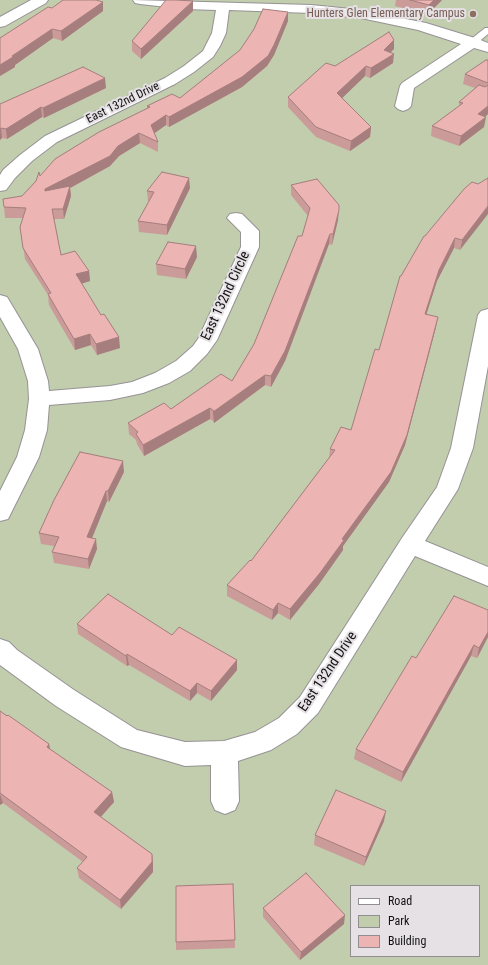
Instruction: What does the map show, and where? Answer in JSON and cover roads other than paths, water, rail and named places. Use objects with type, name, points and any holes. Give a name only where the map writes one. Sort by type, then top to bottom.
[{"type":"street","points":[[0,23],[41,0]]},
{"type":"street","points":[[140,0],[185,5],[305,8],[361,14],[421,26],[488,48]]},
{"type":"street","points":[[361,14],[371,0]]},
{"type":"street","name":"East 132nd Drive","points":[[0,186],[9,174],[26,158],[51,139],[170,81],[189,69],[208,54],[219,33],[223,6]]},
{"type":"street","points":[[403,106],[407,86],[473,42]]},
{"type":"street","name":"East 132nd Circle","points":[[39,399],[110,393],[136,388],[162,378],[183,366],[200,350],[207,340],[250,247],[250,231],[236,218]]},
{"type":"street","points":[[0,301],[28,350],[38,381],[39,399],[36,430],[28,457],[0,513]]},
{"type":"street","name":"East 132nd Drive","points":[[0,649],[8,657],[66,698],[130,740],[185,754],[224,754],[262,742],[288,726],[309,705],[410,544],[447,489],[455,472],[462,448],[488,315]]},
{"type":"street","points":[[410,544],[488,576]]},
{"type":"street","points":[[224,754],[225,801]]},
{"type":"lane","points":[[473,42],[488,30]]},
{"type":"place","name":"Hunters Glen Elementary Campus","points":[[473,14]]}]
